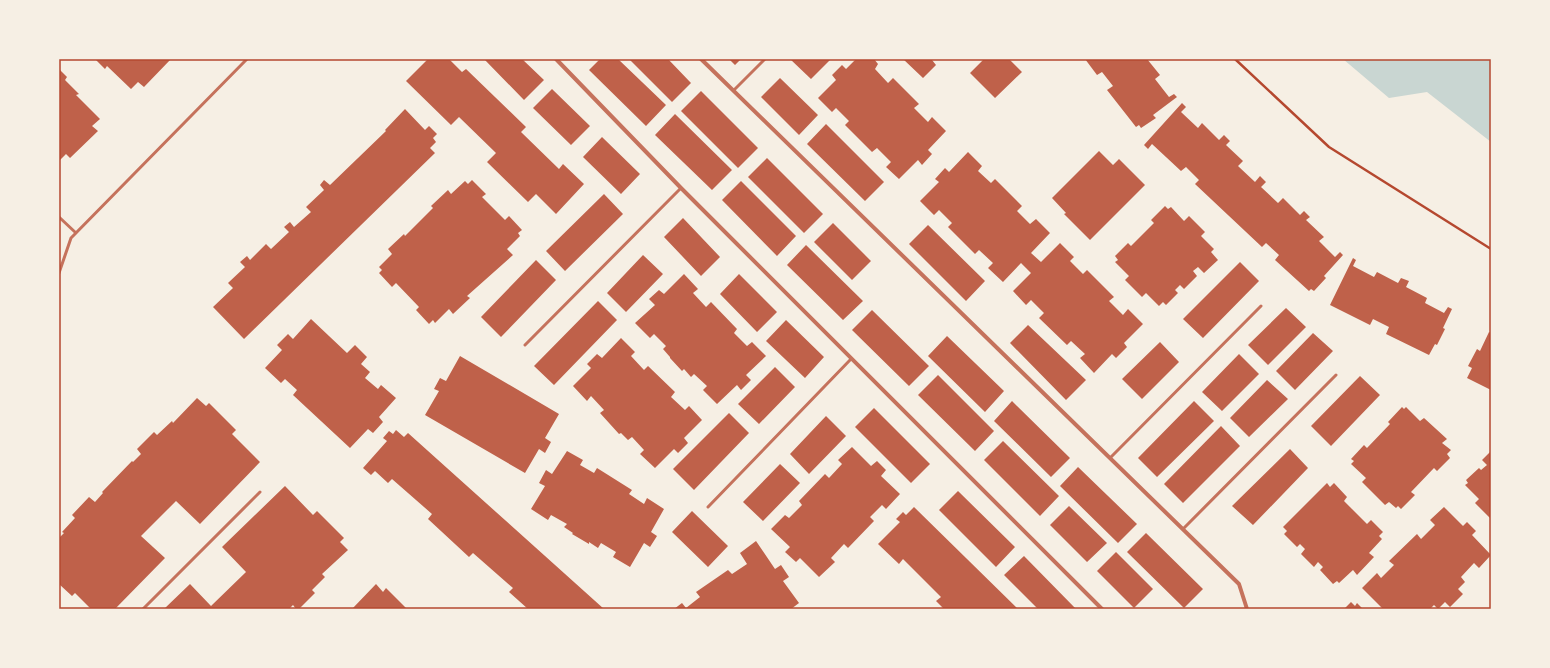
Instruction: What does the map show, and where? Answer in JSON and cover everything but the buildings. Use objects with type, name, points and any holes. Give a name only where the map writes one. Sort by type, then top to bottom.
[{"type":"street","points":[[556,59],[681,188],[1102,609]]},
{"type":"street","points":[[701,59],[1239,584],[1247,609]]},
{"type":"lane","points":[[59,273],[72,238],[76,233],[247,59]]},
{"type":"lane","points":[[734,90],[765,59]]},
{"type":"lane","points":[[525,345],[681,188]]},
{"type":"lane","points":[[59,217],[76,233]]},
{"type":"lane","points":[[1110,458],[1261,306]]},
{"type":"lane","points":[[708,507],[851,359]]},
{"type":"lane","points":[[1183,529],[1336,375]]},
{"type":"lane","points":[[143,609],[260,492]]},
{"type":"path","points":[[1235,59],[1329,147],[1491,249]]},
{"type":"shaded area","points":[[1343,59],[1491,59],[1491,142],[1427,92],[1389,98]]}]
